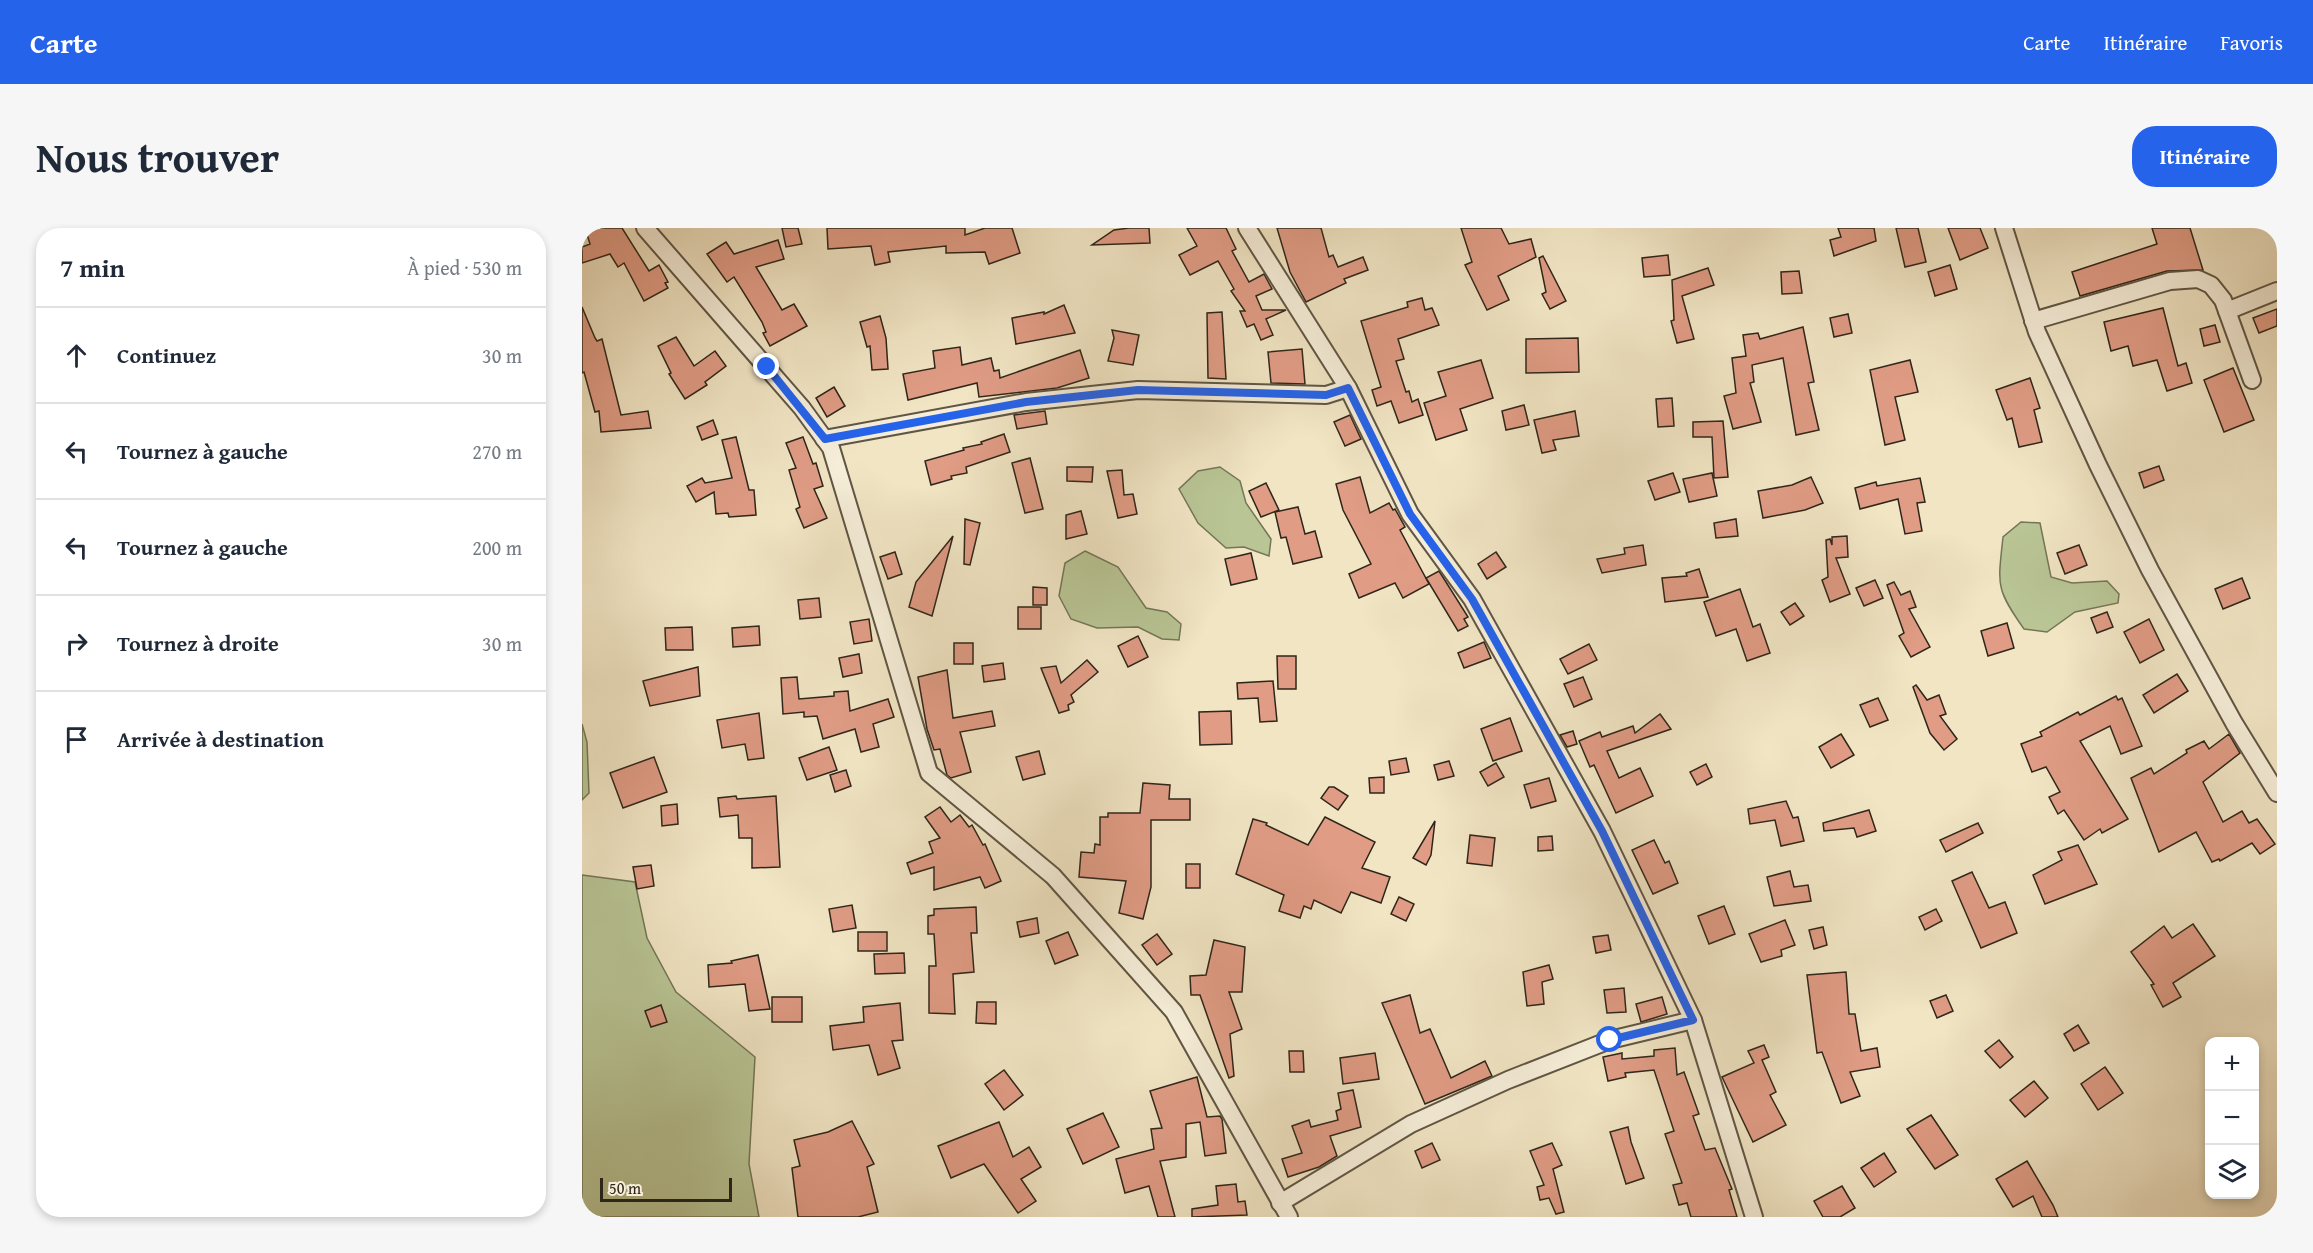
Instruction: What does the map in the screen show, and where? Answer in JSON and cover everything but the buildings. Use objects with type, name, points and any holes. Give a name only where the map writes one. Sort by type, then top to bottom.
[{"type":"street","points":[[645,228],[802,408],[831,448],[929,772],[1053,876],[1174,1012],[1284,1210],[1411,1124],[1508,1080],[1610,1040],[1693,1020]]},
{"type":"street","points":[[1247,228],[1348,388],[1410,514],[1472,599],[1602,831],[1693,1020],[1754,1217]]},
{"type":"street","points":[[2004,228],[2033,321],[2093,454],[2150,570],[2234,723],[2277,793]]},
{"type":"street","points":[[2033,321],[2170,281],[2198,279],[2211,285],[2223,300],[2252,380]]},
{"type":"street","points":[[2228,311],[2277,291]]},
{"type":"street","points":[[825,439],[1026,402],[1130,391],[1326,395],[1348,388]]},
{"type":"green space","points":[[1220,467],[1240,481],[1246,503],[1271,539],[1269,556],[1244,547],[1226,548],[1198,523],[1179,489],[1198,471]]},
{"type":"green space","points":[[2021,522],[2040,523],[2051,577],[2072,583],[2107,581],[2119,594],[2118,603],[2075,612],[2047,632],[2024,629],[2003,595],[2000,576],[2003,537]]},
{"type":"green space","points":[[1085,551],[1118,567],[1146,608],[1167,612],[1181,624],[1179,640],[1162,639],[1138,627],[1097,628],[1071,619],[1059,596],[1065,563]]},
{"type":"green space","points":[[582,724],[587,742],[589,793],[582,800]]},
{"type":"green space","points":[[582,875],[635,882],[647,938],[676,992],[755,1057],[749,1164],[759,1217],[582,1217]]},
{"type":"route","points":[[767,367],[825,439],[1026,402],[1138,390],[1326,395],[1348,388],[1410,514],[1472,599],[1602,831],[1693,1020],[1610,1040]]}]
